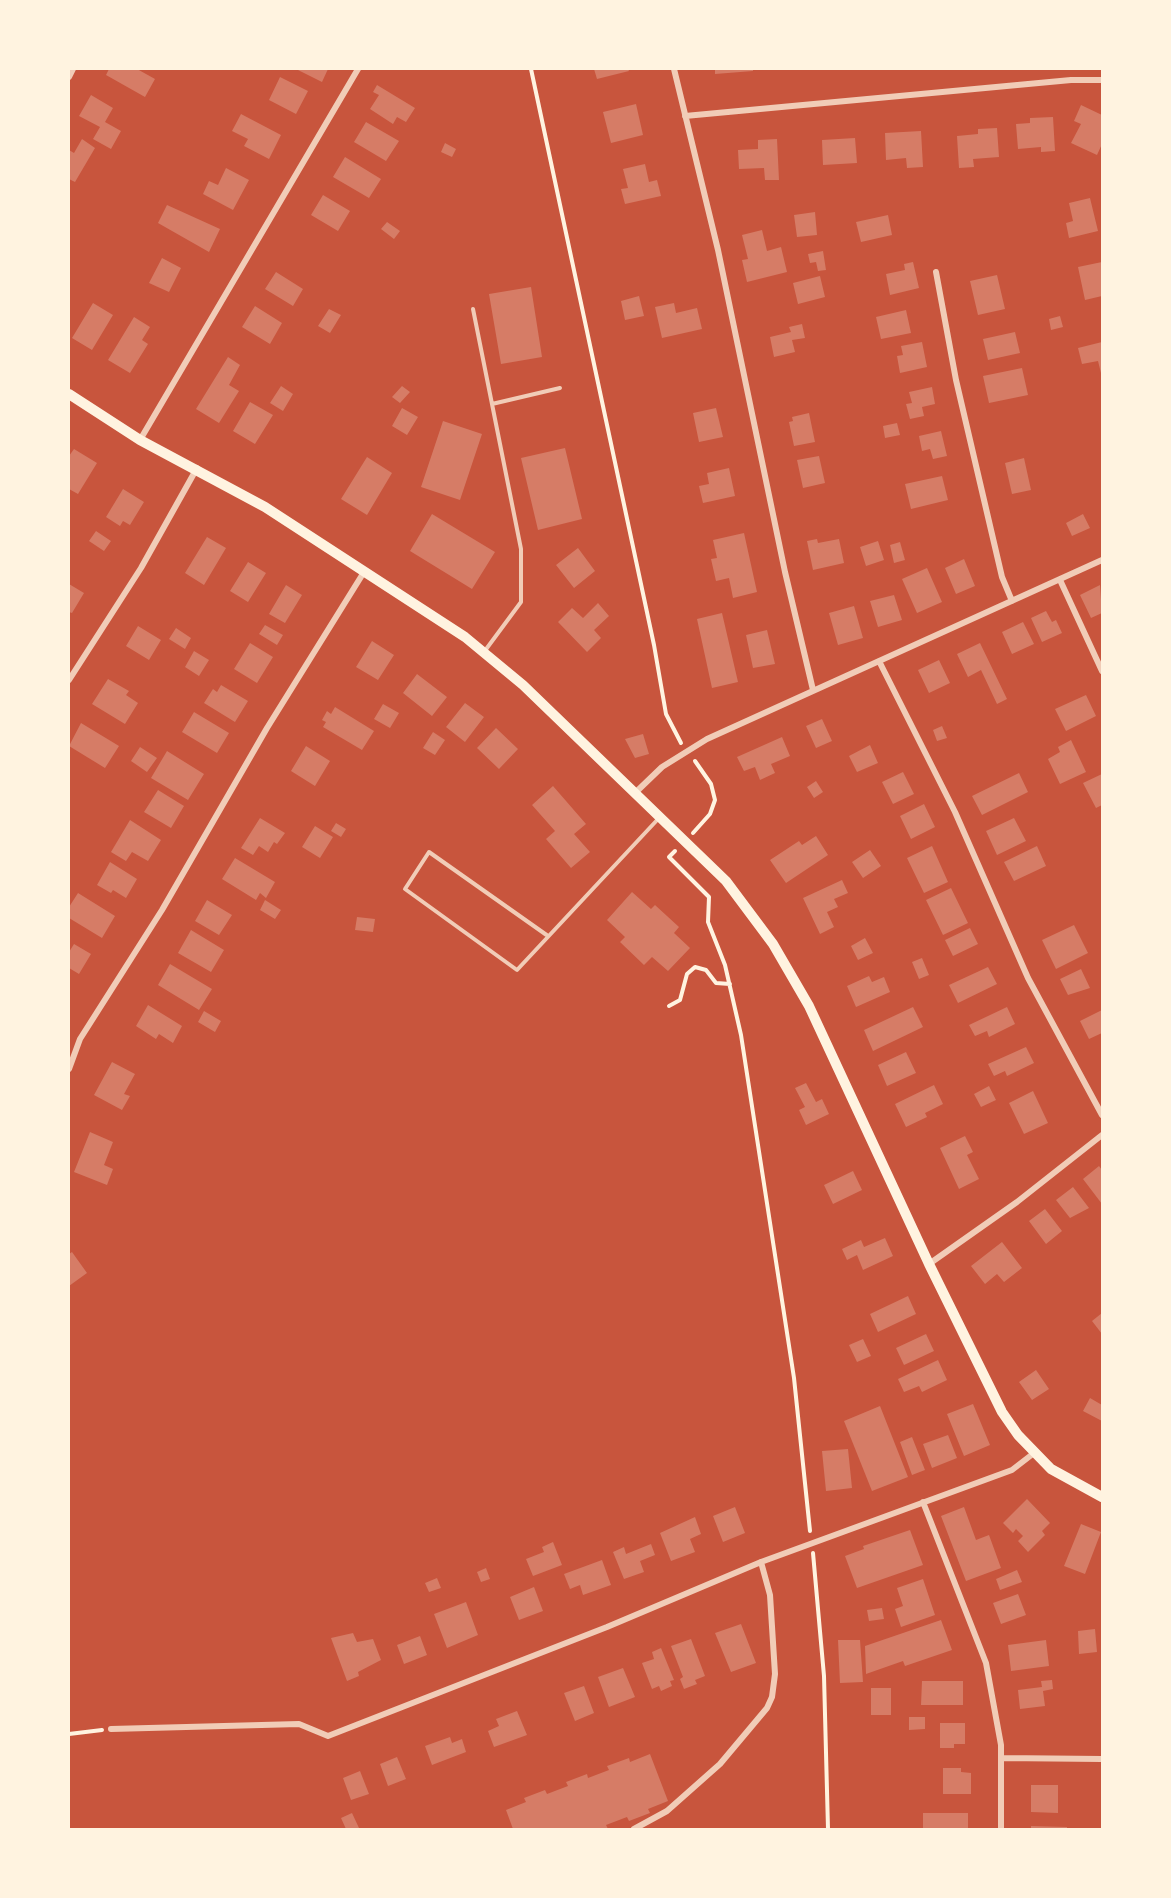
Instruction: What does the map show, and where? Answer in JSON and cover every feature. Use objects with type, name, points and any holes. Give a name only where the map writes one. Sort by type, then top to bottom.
[{"type":"main road","points":[[69,394],[140,440],[197,468],[265,507],[442,621],[484,652],[523,685],[734,890],[773,944],[818,1026],[929,1264],[998,1404],[1034,1453],[1069,1481],[1102,1497]]},
{"type":"street","points":[[69,76],[74,69]]},
{"type":"street","points":[[140,440],[358,69]]},
{"type":"street","points":[[674,69],[742,357],[776,529],[813,690]]},
{"type":"street","points":[[685,116],[1048,82],[1102,80]]},
{"type":"street","points":[[936,272],[956,380],[1002,577],[1011,601]]},
{"type":"street","points":[[69,680],[141,568],[197,468]]},
{"type":"street","points":[[635,793],[662,767],[686,750],[813,690],[1102,560]]},
{"type":"street","points":[[69,1070],[80,1038],[162,910],[267,728],[364,572]]},
{"type":"street","points":[[1060,580],[1102,671]]},
{"type":"street","points":[[879,661],[955,812],[1028,978],[1102,1115]]},
{"type":"street","points":[[929,1264],[1017,1202],[1102,1135]]},
{"type":"street","points":[[111,1729],[299,1724],[328,1736],[607,1627],[761,1562],[1012,1470],[1034,1453]]},
{"type":"street","points":[[922,1502],[986,1663],[1001,1745],[1001,1829]]},
{"type":"street","points":[[634,1829],[667,1811],[720,1764],[767,1708],[772,1697],[775,1674],[770,1595],[761,1562]]},
{"type":"street","points":[[1001,1758],[1102,1759]]},
{"type":"lane","points":[[473,309],[521,549],[521,602],[484,652]]},
{"type":"lane","points":[[492,404],[560,388]]},
{"type":"lane","points":[[548,936],[429,852],[405,889],[518,970],[659,817]]},
{"type":"path","points":[[531,69],[652,635],[666,714],[676,738]]},
{"type":"path","points":[[695,762],[711,784],[715,800],[710,814],[700,826]]},
{"type":"path","points":[[669,857],[709,897],[708,922],[722,954],[730,984],[749,1084],[794,1378],[812,1543],[824,1676],[828,1829]]},
{"type":"path","points":[[669,1006],[680,1000],[687,974],[695,967],[706,970],[717,983],[730,984]]},
{"type":"path","points":[[69,1734],[111,1729]]},
{"type":"building","points":[[109,69],[137,69],[155,79],[145,97],[106,75]]},
{"type":"building","points":[[296,69],[328,69],[322,82]]},
{"type":"building","points":[[594,69],[628,69],[629,71],[597,79]]},
{"type":"building","points":[[715,69],[753,69],[753,71],[715,74]]},
{"type":"building","points":[[280,77],[308,91],[296,114],[269,100]]},
{"type":"building","points":[[377,85],[415,108],[406,122],[397,117],[393,124],[370,109],[379,95],[373,92]]},
{"type":"building","points":[[91,95],[113,108],[105,122],[121,131],[111,149],[93,139],[100,127],[79,116]]},
{"type":"building","points":[[636,104],[643,135],[611,143],[603,112]]},
{"type":"building","points":[[1081,105],[1102,115],[1102,144],[1097,155],[1071,143],[1081,124],[1074,121]]},
{"type":"building","points":[[241,114],[281,135],[269,159],[244,146],[248,139],[232,131]]},
{"type":"building","points":[[1053,117],[1055,151],[1041,152],[1041,147],[1018,149],[1016,124],[1030,123],[1030,118]]},
{"type":"building","points":[[366,122],[399,141],[386,161],[354,142]]},
{"type":"building","points":[[997,128],[999,157],[973,159],[974,167],[959,168],[957,136],[978,134],[978,129]]},
{"type":"building","points":[[921,131],[923,167],[907,168],[906,158],[886,160],[885,133]]},
{"type":"building","points":[[855,138],[857,163],[823,165],[822,140]]},
{"type":"building","points":[[82,139],[95,148],[75,182],[69,179],[69,150],[74,153]]},
{"type":"building","points":[[777,139],[779,180],[765,180],[764,168],[739,169],[738,150],[758,149],[758,140]]},
{"type":"building","points":[[445,143],[456,149],[452,157],[441,152]]},
{"type":"building","points":[[345,157],[381,179],[369,198],[333,177]]},
{"type":"building","points":[[645,164],[649,182],[657,180],[661,196],[625,204],[621,189],[628,188],[623,169]]},
{"type":"building","points":[[226,168],[249,180],[233,210],[203,194],[209,181],[218,185]]},
{"type":"building","points":[[323,195],[350,211],[338,231],[311,215]]},
{"type":"building","points":[[1090,198],[1098,231],[1069,238],[1066,223],[1073,221],[1069,203]]},
{"type":"building","points":[[167,205],[220,229],[209,252],[158,223]]},
{"type":"building","points":[[815,212],[817,235],[797,237],[794,215]]},
{"type":"building","points":[[888,215],[892,235],[861,242],[856,222]]},
{"type":"building","points":[[387,222],[400,231],[394,239],[381,229]]},
{"type":"building","points":[[762,230],[767,251],[781,247],[787,272],[747,282],[742,260],[748,259],[742,235]]},
{"type":"building","points":[[823,251],[826,270],[818,271],[816,262],[810,263],[808,254]]},
{"type":"building","points":[[162,258],[181,268],[169,292],[149,283]]},
{"type":"building","points":[[913,262],[919,288],[890,295],[886,274],[905,270],[904,264]]},
{"type":"building","points":[[1102,262],[1102,296],[1085,300],[1078,267]]},
{"type":"building","points":[[276,272],[303,289],[293,306],[265,289]]},
{"type":"building","points":[[997,275],[1005,309],[978,315],[970,281]]},
{"type":"building","points":[[820,276],[825,297],[798,304],[793,283]]},
{"type":"building","points":[[531,287],[542,357],[501,364],[489,294]]},
{"type":"building","points":[[639,296],[644,316],[625,320],[621,301]]},
{"type":"building","points":[[93,303],[113,315],[92,350],[72,338]]},
{"type":"building","points":[[674,303],[676,313],[697,308],[702,329],[662,338],[655,307]]},
{"type":"building","points":[[255,306],[282,323],[270,344],[242,327]]},
{"type":"building","points":[[329,309],[341,315],[330,333],[318,326]]},
{"type":"building","points":[[906,310],[911,333],[881,339],[876,317]]},
{"type":"building","points":[[1060,316],[1063,327],[1051,330],[1049,319]]},
{"type":"building","points":[[134,317],[150,327],[142,340],[148,344],[130,373],[108,360]]},
{"type":"building","points":[[802,324],[805,338],[792,340],[795,352],[774,357],[770,337],[791,332],[789,327]]},
{"type":"building","points":[[1015,332],[1020,353],[988,360],[983,339]]},
{"type":"building","points":[[922,342],[927,367],[900,373],[897,356],[903,355],[901,346]]},
{"type":"building","points":[[1102,342],[1101,373],[1098,361],[1082,364],[1078,348]]},
{"type":"building","points":[[228,357],[240,365],[229,385],[239,391],[219,423],[196,409]]},
{"type":"building","points":[[1022,368],[1028,395],[989,403],[983,376]]},
{"type":"building","points":[[281,386],[293,394],[283,411],[270,403]]},
{"type":"building","points":[[402,386],[410,392],[400,403],[392,397]]},
{"type":"building","points":[[932,387],[935,404],[922,407],[924,416],[910,419],[906,404],[912,403],[909,392]]},
{"type":"building","points":[[250,402],[273,415],[255,444],[233,431]]},
{"type":"building","points":[[402,408],[418,417],[407,435],[392,426]]},
{"type":"building","points":[[716,408],[723,437],[699,442],[693,413]]},
{"type":"building","points":[[809,413],[815,442],[794,446],[789,422],[793,421],[792,417]]},
{"type":"building","points":[[443,421],[482,434],[460,500],[421,487]]},
{"type":"building","points":[[897,423],[900,435],[885,438],[883,426]]},
{"type":"building","points":[[941,431],[947,456],[933,459],[930,449],[922,451],[919,436]]},
{"type":"building","points":[[565,448],[582,519],[538,530],[521,458]]},
{"type":"building","points":[[74,449],[97,463],[78,494],[69,489],[69,456]]},
{"type":"building","points":[[819,456],[825,483],[803,488],[797,460]]},
{"type":"building","points":[[367,457],[392,473],[367,515],[341,499]]},
{"type":"building","points":[[1024,458],[1031,490],[1012,494],[1005,463]]},
{"type":"building","points":[[729,468],[735,496],[703,503],[699,486],[709,484],[707,473]]},
{"type":"building","points":[[942,476],[948,500],[911,509],[905,484]]},
{"type":"building","points":[[123,489],[144,502],[130,525],[123,521],[120,526],[106,517]]},
{"type":"building","points":[[432,514],[495,552],[472,589],[410,551]]},
{"type":"building","points":[[1083,514],[1090,528],[1072,536],[1066,523]]},
{"type":"building","points":[[96,531],[111,541],[104,551],[89,541]]},
{"type":"building","points":[[744,533],[757,592],[733,598],[729,578],[716,581],[711,559],[717,558],[713,540]]},
{"type":"building","points":[[207,537],[226,548],[204,585],[185,573]]},
{"type":"building","points":[[817,539],[818,543],[839,539],[844,563],[813,570],[807,541]]},
{"type":"building","points":[[878,541],[884,560],[866,566],[860,547]]},
{"type":"building","points":[[900,542],[905,560],[894,563],[890,545]]},
{"type":"building","points":[[578,548],[595,571],[574,588],[556,565]]},
{"type":"building","points":[[964,559],[975,586],[956,594],[945,568]]},
{"type":"building","points":[[248,562],[266,573],[248,602],[230,591]]},
{"type":"building","points":[[927,568],[942,602],[917,613],[902,579]]},
{"type":"building","points":[[69,584],[84,593],[72,613],[69,612]]},
{"type":"building","points":[[286,585],[302,595],[285,623],[269,614]]},
{"type":"building","points":[[1100,585],[1102,613],[1091,618],[1080,595]]},
{"type":"building","points":[[894,595],[902,620],[878,627],[870,601]]},
{"type":"building","points":[[598,603],[609,616],[594,630],[601,638],[587,652],[558,622],[572,608],[583,618]]},
{"type":"building","points":[[854,606],[863,638],[838,645],[829,613]]},
{"type":"building","points":[[1046,611],[1052,622],[1056,620],[1062,633],[1042,642],[1031,618]]},
{"type":"building","points":[[722,613],[738,682],[712,688],[697,619]]},
{"type":"building","points":[[1023,622],[1034,644],[1012,654],[1002,632]]},
{"type":"building","points":[[265,625],[283,635],[277,645],[259,634]]},
{"type":"building","points":[[138,626],[161,640],[149,660],[126,646]]},
{"type":"building","points":[[176,628],[191,638],[185,649],[169,639]]},
{"type":"building","points":[[767,630],[775,664],[753,668],[746,635]]},
{"type":"building","points":[[372,641],[394,655],[378,680],[356,667]]},
{"type":"building","points":[[250,643],[273,657],[257,683],[234,669]]},
{"type":"building","points":[[980,643],[1007,699],[997,704],[981,670],[968,677],[957,654]]},
{"type":"building","points":[[194,651],[209,660],[199,676],[185,667]]},
{"type":"building","points":[[939,660],[950,683],[929,693],[918,670]]},
{"type":"building","points":[[417,674],[447,697],[432,716],[403,693]]},
{"type":"building","points":[[108,679],[129,691],[126,695],[138,703],[125,724],[92,704]]},
{"type":"building","points":[[221,685],[248,701],[235,722],[204,703],[213,689],[217,692]]},
{"type":"building","points":[[1086,695],[1096,716],[1066,731],[1055,709]]},
{"type":"building","points":[[465,703],[484,717],[465,742],[446,727]]},
{"type":"building","points":[[383,704],[399,713],[390,728],[374,719]]},
{"type":"building","points":[[335,707],[374,731],[362,750],[323,727],[326,722],[322,720],[327,711],[331,714]]},
{"type":"building","points":[[194,712],[229,733],[217,753],[182,732]]},
{"type":"building","points":[[822,719],[832,741],[816,748],[806,726]]},
{"type":"building","points":[[81,723],[119,746],[105,768],[69,746]]},
{"type":"building","points":[[942,726],[947,738],[937,741],[933,730]]},
{"type":"building","points":[[496,728],[518,749],[499,769],[477,748]]},
{"type":"building","points":[[433,732],[445,740],[435,755],[423,748]]},
{"type":"building","points":[[643,734],[649,754],[635,758],[625,739]]},
{"type":"building","points":[[782,737],[790,756],[771,764],[775,773],[760,780],[755,767],[744,771],[737,757]]},
{"type":"building","points":[[1071,740],[1086,772],[1060,784],[1048,759],[1060,752],[1058,747]]},
{"type":"building","points":[[870,745],[878,763],[857,772],[849,756]]},
{"type":"building","points":[[306,746],[330,761],[315,786],[291,771]]},
{"type":"building","points":[[140,747],[157,758],[147,772],[131,761]]},
{"type":"building","points":[[167,751],[204,774],[188,800],[151,778]]},
{"type":"building","points":[[903,772],[914,794],[893,804],[882,782]]},
{"type":"building","points":[[1019,773],[1028,792],[982,815],[972,796]]},
{"type":"building","points":[[1102,774],[1102,805],[1096,808],[1083,783]]},
{"type":"building","points":[[816,781],[823,792],[814,798],[807,787]]},
{"type":"building","points":[[553,786],[586,824],[574,834],[590,852],[571,868],[546,839],[555,831],[532,805]]},
{"type":"building","points":[[158,790],[184,806],[171,828],[144,812]]},
{"type":"building","points":[[924,804],[935,827],[911,839],[900,816]]},
{"type":"building","points":[[260,818],[285,833],[277,844],[274,842],[268,852],[259,846],[253,855],[241,848]]},
{"type":"building","points":[[1014,818],[1026,841],[997,855],[986,831]]},
{"type":"building","points":[[130,820],[161,840],[148,861],[132,852],[126,861],[111,852]]},
{"type":"building","points":[[336,823],[346,829],[341,837],[331,831]]},
{"type":"building","points":[[315,826],[333,837],[320,858],[302,847]]},
{"type":"building","points":[[816,836],[828,855],[786,883],[770,860],[799,841],[802,845]]},
{"type":"building","points":[[932,846],[948,882],[924,893],[907,858]]},
{"type":"building","points":[[1037,846],[1046,866],[1014,881],[1004,862]]},
{"type":"building","points":[[870,850],[881,866],[863,878],[852,862]]},
{"type":"building","points":[[235,858],[275,882],[266,898],[260,893],[256,900],[222,879]]},
{"type":"building","points":[[110,862],[137,879],[126,898],[113,890],[111,893],[97,885]]},
{"type":"building","points":[[842,880],[848,893],[834,899],[838,907],[827,912],[834,927],[820,934],[803,898]]},
{"type":"building","points":[[951,888],[968,923],[943,935],[926,900]]},
{"type":"building","points":[[632,892],[651,909],[655,905],[679,927],[674,933],[690,948],[668,971],[652,957],[644,965],[620,942],[625,937],[607,920]]},
{"type":"building","points":[[78,893],[115,916],[102,938],[69,918],[69,907]]},
{"type":"building","points":[[207,900],[232,915],[219,935],[195,921]]},
{"type":"building","points":[[265,900],[281,910],[275,919],[260,910]]},
{"type":"building","points":[[357,917],[375,919],[373,932],[355,930]]},
{"type":"building","points":[[1074,925],[1088,953],[1056,969],[1042,940]]},
{"type":"building","points":[[970,928],[978,944],[953,956],[945,940]]},
{"type":"building","points":[[191,930],[224,950],[211,972],[178,953]]},
{"type":"building","points":[[865,938],[873,953],[858,960],[851,946]]},
{"type":"building","points":[[74,944],[91,954],[79,974],[69,968],[69,952]]},
{"type":"building","points":[[922,958],[929,975],[919,979],[912,962]]},
{"type":"building","points":[[170,964],[212,989],[199,1010],[158,985]]},
{"type":"building","points":[[988,967],[997,984],[958,1003],[949,985]]},
{"type":"building","points":[[1081,969],[1090,988],[1068,995],[1060,979]]},
{"type":"building","points":[[869,976],[872,982],[884,977],[890,992],[856,1007],[847,986]]},
{"type":"building","points":[[148,1005],[182,1026],[173,1043],[159,1034],[156,1039],[136,1026]]},
{"type":"building","points":[[913,1007],[923,1027],[873,1051],[864,1030]]},
{"type":"building","points":[[1007,1007],[1015,1024],[989,1037],[987,1031],[975,1036],[969,1025]]},
{"type":"building","points":[[1102,1010],[1102,1033],[1089,1039],[1080,1021]]},
{"type":"building","points":[[204,1011],[221,1021],[215,1032],[198,1022]]},
{"type":"building","points":[[1026,1047],[1034,1063],[1007,1076],[1005,1071],[994,1076],[988,1064]]},
{"type":"building","points":[[906,1052],[916,1073],[887,1086],[878,1065]]},
{"type":"building","points":[[112,1062],[135,1074],[124,1094],[130,1096],[122,1110],[94,1095]]},
{"type":"building","points":[[806,1083],[816,1102],[822,1099],[829,1114],[806,1125],[799,1110],[805,1107],[795,1088]]},
{"type":"building","points":[[934,1085],[943,1104],[925,1113],[927,1117],[906,1127],[895,1104]]},
{"type":"building","points":[[989,1086],[996,1100],[981,1107],[974,1094]]},
{"type":"building","points":[[1033,1091],[1048,1123],[1024,1134],[1009,1103]]},
{"type":"building","points":[[90,1132],[113,1142],[104,1165],[113,1169],[107,1185],[74,1172]]},
{"type":"building","points":[[965,1136],[973,1152],[967,1155],[979,1179],[959,1189],[940,1148]]},
{"type":"building","points":[[1099,1166],[1102,1170],[1102,1204],[1083,1179]]},
{"type":"building","points":[[853,1171],[862,1190],[833,1204],[824,1185]]},
{"type":"building","points":[[1073,1187],[1089,1208],[1070,1218],[1056,1200]]},
{"type":"building","points":[[1045,1209],[1062,1231],[1046,1244],[1029,1221]]},
{"type":"building","points":[[885,1238],[893,1256],[863,1270],[857,1255],[847,1260],[842,1249],[861,1240],[864,1247]]},
{"type":"building","points":[[1002,1242],[1022,1268],[1004,1282],[997,1274],[985,1284],[971,1266]]},
{"type":"building","points":[[72,1252],[87,1273],[69,1286],[69,1254]]},
{"type":"building","points":[[908,1296],[916,1314],[878,1332],[870,1314]]},
{"type":"building","points":[[1102,1313],[1102,1334],[1092,1321]]},
{"type":"building","points":[[926,1334],[934,1351],[904,1365],[896,1348]]},
{"type":"building","points":[[863,1339],[871,1356],[857,1362],[849,1345]]},
{"type":"building","points":[[938,1360],[947,1380],[922,1392],[919,1386],[904,1392],[898,1379]]},
{"type":"building","points":[[1036,1370],[1049,1389],[1032,1400],[1019,1382]]},
{"type":"building","points":[[1090,1398],[1102,1405],[1102,1421],[1083,1411]]},
{"type":"building","points":[[973,1404],[990,1445],[964,1456],[947,1414]]},
{"type":"building","points":[[880,1406],[908,1477],[872,1491],[844,1421]]},
{"type":"building","points":[[948,1435],[957,1458],[932,1468],[923,1444]]},
{"type":"building","points":[[912,1437],[925,1470],[912,1475],[900,1442]]},
{"type":"building","points":[[848,1449],[852,1488],[826,1491],[822,1451]]},
{"type":"building","points":[[1027,1499],[1050,1523],[1042,1531],[1045,1535],[1028,1552],[1018,1541],[1023,1536],[1016,1529],[1013,1533],[1003,1523]]},
{"type":"building","points":[[735,1507],[745,1533],[723,1542],[713,1516]]},
{"type":"building","points":[[964,1507],[976,1540],[989,1535],[1001,1568],[966,1581],[941,1516]]},
{"type":"building","points":[[695,1517],[701,1534],[690,1539],[695,1552],[671,1561],[660,1533]]},
{"type":"building","points":[[1081,1524],[1101,1532],[1085,1574],[1064,1566]]},
{"type":"building","points":[[910,1530],[923,1565],[857,1588],[845,1556],[864,1549],[863,1546]]},
{"type":"building","points":[[553,1542],[562,1565],[533,1576],[526,1559],[544,1552],[542,1547]]},
{"type":"building","points":[[651,1544],[655,1555],[640,1561],[644,1572],[624,1579],[613,1552],[624,1547],[626,1554]]},
{"type":"building","points":[[602,1560],[611,1585],[583,1595],[580,1585],[570,1589],[564,1574]]},
{"type":"building","points":[[486,1568],[490,1579],[481,1582],[477,1572]]},
{"type":"building","points":[[1017,1570],[1022,1582],[1000,1590],[996,1579]]},
{"type":"building","points":[[437,1578],[441,1588],[429,1592],[425,1583]]},
{"type":"building","points":[[923,1579],[935,1615],[901,1627],[895,1609],[903,1606],[897,1588]]},
{"type":"building","points":[[534,1587],[543,1611],[519,1620],[510,1597]]},
{"type":"building","points":[[1018,1594],[1026,1615],[1001,1624],[993,1603]]},
{"type":"building","points":[[466,1602],[478,1635],[447,1648],[434,1614]]},
{"type":"building","points":[[882,1608],[884,1619],[869,1621],[867,1610]]},
{"type":"building","points":[[941,1620],[952,1650],[905,1666],[903,1661],[866,1674],[865,1646]]},
{"type":"building","points":[[741,1624],[756,1663],[731,1672],[715,1633]]},
{"type":"building","points":[[1095,1629],[1097,1652],[1079,1654],[1078,1631]]},
{"type":"building","points":[[353,1633],[357,1642],[373,1639],[381,1660],[358,1672],[359,1676],[347,1681],[331,1638]]},
{"type":"building","points":[[420,1636],[427,1655],[404,1664],[397,1645]]},
{"type":"building","points":[[691,1639],[705,1676],[695,1680],[697,1684],[684,1689],[680,1679],[683,1677],[671,1646]]},
{"type":"building","points":[[838,1640],[860,1640],[863,1682],[840,1683]]},
{"type":"building","points":[[1046,1640],[1049,1666],[1011,1671],[1008,1645]]},
{"type":"building","points":[[661,1648],[674,1680],[670,1681],[672,1686],[661,1691],[659,1686],[652,1689],[642,1663],[654,1659],[652,1652]]},
{"type":"building","points":[[623,1668],[635,1697],[609,1707],[598,1677]]},
{"type":"building","points":[[1052,1680],[1053,1689],[1043,1691],[1045,1706],[1020,1709],[1018,1690],[1042,1687],[1041,1681]]},
{"type":"building","points":[[922,1681],[963,1681],[963,1705],[921,1705]]},
{"type":"building","points":[[584,1686],[594,1713],[575,1721],[564,1693]]},
{"type":"building","points":[[871,1688],[891,1688],[891,1715],[871,1715]]},
{"type":"building","points":[[517,1711],[527,1735],[494,1747],[488,1731],[499,1726],[496,1719]]},
{"type":"building","points":[[909,1717],[925,1717],[925,1729],[909,1730]]},
{"type":"building","points":[[940,1723],[965,1723],[965,1744],[954,1744],[954,1748],[940,1748]]},
{"type":"building","points":[[450,1737],[452,1743],[462,1739],[466,1752],[432,1765],[425,1746]]},
{"type":"building","points":[[650,1754],[668,1801],[648,1809],[650,1813],[629,1821],[627,1817],[606,1825],[608,1829],[513,1829],[506,1810],[526,1802],[524,1798],[545,1790],[547,1794],[568,1786],[566,1782],[587,1774],[588,1778],[609,1770],[607,1766],[629,1758],[630,1762]]},
{"type":"building","points":[[397,1757],[406,1779],[388,1786],[380,1764]]},
{"type":"building","points":[[943,1768],[961,1768],[961,1772],[971,1773],[971,1794],[943,1794]]},
{"type":"building","points":[[360,1771],[369,1794],[351,1800],[343,1778]]},
{"type":"building","points":[[1031,1785],[1058,1785],[1058,1813],[1031,1812]]},
{"type":"building","points":[[352,1813],[359,1828],[346,1829],[341,1818]]},
{"type":"building","points":[[923,1813],[968,1813],[968,1829],[923,1829]]},
{"type":"building","points":[[1031,1826],[1067,1827],[1067,1829],[1031,1829]]}]
